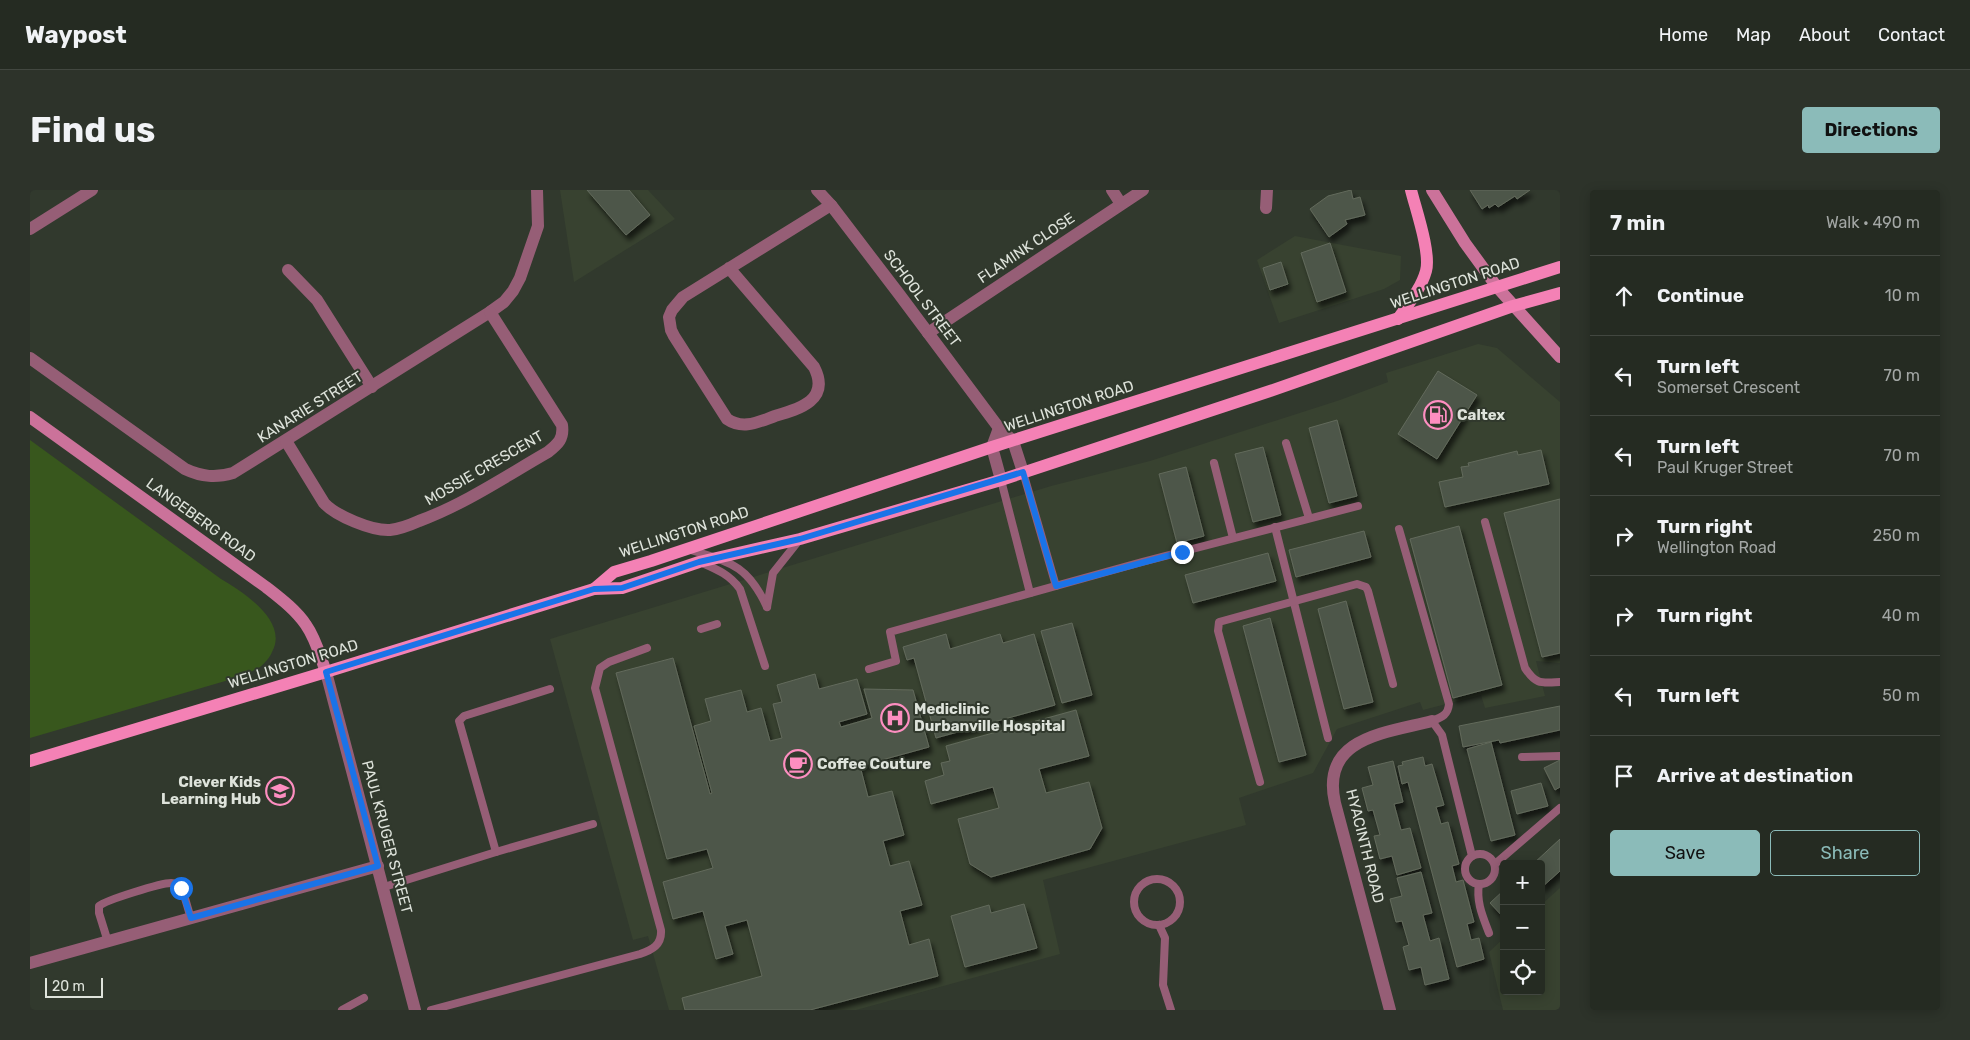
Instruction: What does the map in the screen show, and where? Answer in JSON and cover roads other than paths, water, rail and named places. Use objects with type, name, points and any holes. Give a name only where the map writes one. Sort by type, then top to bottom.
[{"type":"main road","points":[[1398,319],[1418,290],[1428,264],[1411,190]]},
{"type":"main road","points":[[1432,190],[1497,287],[1560,357]]},
{"type":"main road","name":"WELLINGTON ROAD","points":[[594,589],[614,572],[992,447],[1560,268]]},
{"type":"main road","name":"WELLINGTON ROAD","points":[[30,761],[594,589],[622,588],[699,562],[800,539],[1001,480],[1270,391],[1513,306],[1560,293]]},
{"type":"main road","name":"LANGEBERG ROAD","points":[[30,417],[266,587],[294,611],[306,624],[326,672]]},
{"type":"street","points":[[30,230],[92,190]]},
{"type":"street","name":"KANARIE STREET","points":[[30,358],[185,469],[195,474],[215,477],[233,473],[504,302],[520,278],[538,226],[537,190]]},
{"type":"street","name":"SCHOOL STREET","points":[[817,190],[831,205],[999,428],[1013,441],[1023,472]]},
{"type":"street","points":[[1112,190],[1121,204]]},
{"type":"street","name":"FLAMINK CLOSE","points":[[928,333],[1143,190]]},
{"type":"street","points":[[1266,208],[1267,190]]},
{"type":"street","points":[[729,268],[814,366],[819,380],[816,395],[806,405],[745,426],[733,423],[727,419],[674,336],[670,324],[672,310],[676,303],[729,268],[831,205]]},
{"type":"street","points":[[288,270],[317,300],[372,387]]},
{"type":"street","name":"MOSSIE CRESCENT","points":[[286,441],[330,510],[338,515],[377,529],[388,530],[402,528],[446,512],[548,452],[561,439],[563,433],[562,425],[490,312]]},
{"type":"street","points":[[999,428],[992,447],[1001,480]]},
{"type":"street","name":"PAUL KRUGER STREET","points":[[326,672],[415,1010]]},
{"type":"street","name":"HYACINTH ROAD","points":[[1390,1010],[1335,803],[1333,794],[1334,776],[1342,758],[1356,743],[1365,738],[1432,721]]},
{"type":"street","points":[[30,964],[378,866]]},
{"type":"lane","points":[[1286,443],[1309,518]]},
{"type":"lane","points":[[1214,463],[1233,538]]},
{"type":"lane","points":[[1023,472],[1056,586]]},
{"type":"lane","points":[[1001,480],[1030,593]]},
{"type":"lane","points":[[869,669],[896,661],[890,632],[1233,538],[1358,506]]},
{"type":"lane","points":[[1485,522],[1525,668],[1531,678],[1537,682],[1560,682]]},
{"type":"lane","points":[[1275,527],[1328,738]]},
{"type":"lane","points":[[1399,530],[1449,704],[1444,716],[1432,721],[1442,735],[1472,856]]},
{"type":"lane","points":[[688,549],[736,566],[751,579],[767,607],[773,573],[800,539]]},
{"type":"lane","points":[[699,562],[725,574],[740,589],[765,666]]},
{"type":"lane","points":[[1260,782],[1218,626],[1221,620],[1357,584],[1366,587],[1393,684]]},
{"type":"lane","points":[[701,629],[718,624]]},
{"type":"lane","points":[[431,1010],[640,954],[655,948],[659,943],[661,930],[595,688],[600,668],[609,662],[647,648]]},
{"type":"lane","points":[[496,852],[460,721],[464,716],[550,689]]},
{"type":"lane","points":[[1522,757],[1560,756]]},
{"type":"lane","points":[[1495,864],[1560,808]]},
{"type":"lane","points":[[384,887],[593,824]]},
{"type":"lane","points":[[1486,855],[1495,864],[1493,878],[1488,882],[1479,884],[1469,880],[1465,867],[1467,861],[1472,856],[1486,855]]},
{"type":"lane","points":[[1150,880],[1165,881],[1172,885],[1179,898],[1178,913],[1173,919],[1160,925],[1152,925],[1145,922],[1135,911],[1134,896],[1138,889],[1150,880]]},
{"type":"lane","points":[[108,942],[99,914],[99,906],[104,902],[171,883],[177,884],[181,888],[191,918]]},
{"type":"lane","points":[[1479,884],[1477,894],[1488,933]]},
{"type":"lane","points":[[1160,925],[1165,938],[1163,985],[1171,1010]]},
{"type":"lane","points":[[342,1010],[364,998]]},
{"type":"place","name":"Caltex","points":[[1438,415]]},
{"type":"place","name":"Mediclinic Durbanville Hospital","points":[[895,718]]},
{"type":"place","name":"Coffee Couture","points":[[798,764]]},
{"type":"place","name":"Clever Kids Learning Hub","points":[[280,791]]}]
